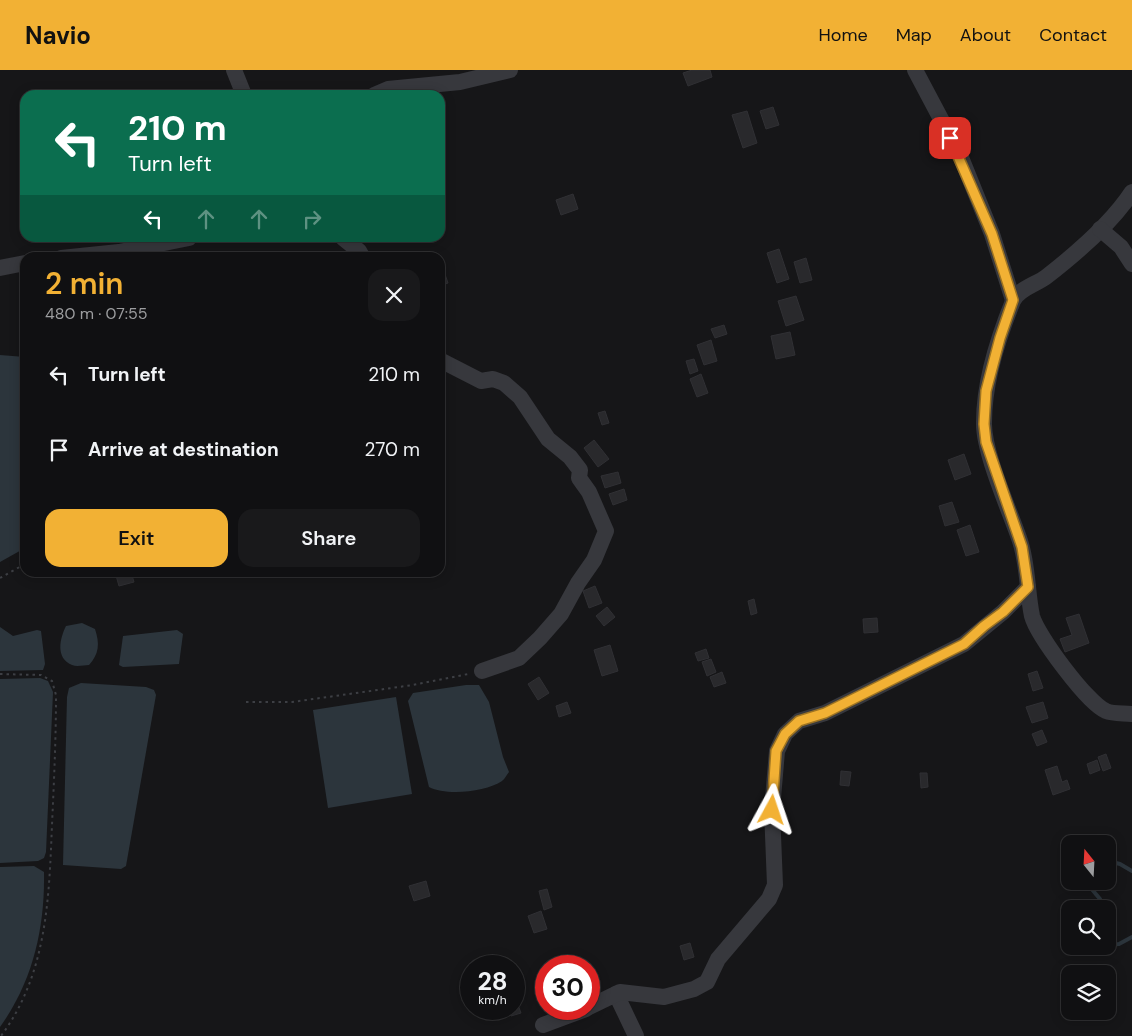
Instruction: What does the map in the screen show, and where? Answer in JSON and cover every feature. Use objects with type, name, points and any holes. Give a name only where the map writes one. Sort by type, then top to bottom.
[{"type":"street","points":[[234,70],[242,90]]},
{"type":"street","points":[[386,90],[460,82],[510,70]]},
{"type":"street","points":[[915,70],[960,156],[992,234],[1013,300]]},
{"type":"street","points":[[1132,192],[1100,229],[1044,279],[1028,288],[1013,300],[1000,338],[986,391],[984,424],[986,442],[1022,547],[1033,618],[1040,634],[1087,696],[1105,711],[1132,714]]},
{"type":"street","points":[[1100,229],[1121,247],[1132,264]]},
{"type":"street","points":[[120,252],[169,242]]},
{"type":"street","points":[[348,242],[360,252]]},
{"type":"street","points":[[0,268],[20,264]]},
{"type":"street","points":[[445,363],[481,381],[493,379],[504,383],[520,397],[548,439],[570,457],[580,470],[580,478],[587,487],[606,531],[594,560],[578,583],[561,614],[540,638],[519,658],[482,671]]},
{"type":"street","points":[[600,1002],[620,992],[664,997],[694,989],[707,982],[718,959],[769,898],[775,885],[772,810],[776,751],[785,734],[799,721],[825,713],[964,644],[1003,612],[1028,587]]},
{"type":"street","points":[[616,994],[636,1036]]},
{"type":"street","points":[[543,1025],[556,1020]]},
{"type":"path","points":[[0,578],[20,567]]},
{"type":"path","points":[[246,702],[292,702],[413,685],[482,671]]},
{"type":"path","points":[[0,674],[41,675],[52,681],[56,695],[51,858],[46,928],[39,956],[24,996],[1,1036]]},
{"type":"shaded area","points":[[0,355],[20,357],[20,551],[0,562]]},
{"type":"shaded area","points":[[82,623],[95,629],[98,648],[95,657],[89,665],[74,666],[63,658],[61,653],[62,636],[66,626]]},
{"type":"shaded area","points":[[0,627],[13,636],[37,630],[41,631],[45,664],[43,670],[0,671]]},
{"type":"shaded area","points":[[177,630],[183,634],[179,664],[123,667],[119,665],[123,636]]},
{"type":"shaded area","points":[[40,678],[48,681],[53,692],[46,852],[44,858],[38,861],[0,863],[0,679]]},
{"type":"shaded area","points":[[81,683],[146,687],[154,690],[156,695],[126,866],[121,869],[63,865],[67,697],[69,688]]},
{"type":"shaded area","points":[[466,685],[479,685],[489,702],[503,757],[509,772],[502,781],[486,788],[466,792],[436,790],[429,787],[408,701],[413,693]]},
{"type":"shaded area","points":[[396,697],[412,794],[328,808],[313,710]]},
{"type":"shaded area","points":[[34,866],[44,872],[42,913],[35,953],[21,991],[0,1027],[0,867]]},
{"type":"building","points":[[692,70],[710,70],[712,77],[688,86],[683,73]]},
{"type":"building","points":[[773,107],[779,125],[766,129],[760,111]]},
{"type":"building","points":[[747,111],[757,143],[743,148],[732,115]]},
{"type":"building","points":[[573,194],[578,209],[561,215],[556,200]]},
{"type":"building","points":[[779,249],[789,279],[777,283],[767,253]]},
{"type":"building","points":[[806,258],[812,280],[800,283],[794,262]]},
{"type":"building","points":[[796,296],[804,320],[786,326],[778,301]]},
{"type":"building","points":[[724,325],[727,334],[715,338],[711,329]]},
{"type":"building","points":[[790,332],[795,355],[776,359],[771,336]]},
{"type":"building","points":[[711,340],[717,361],[704,365],[697,345]]},
{"type":"building","points":[[694,359],[698,371],[690,374],[686,361]]},
{"type":"building","points":[[701,374],[708,393],[697,397],[690,379]]},
{"type":"building","points":[[605,411],[609,423],[602,425],[598,413]]},
{"type":"building","points":[[594,440],[609,459],[598,467],[584,448]]},
{"type":"building","points":[[964,454],[971,474],[955,480],[948,460]]},
{"type":"building","points":[[618,472],[621,483],[605,488],[601,476]]},
{"type":"building","points":[[624,489],[627,500],[613,505],[609,494]]},
{"type":"building","points":[[952,502],[959,522],[945,526],[939,506]]},
{"type":"building","points":[[970,525],[979,552],[966,556],[957,530]]},
{"type":"building","points":[[116,577],[132,577],[134,582],[119,586]]},
{"type":"building","points":[[595,586],[602,603],[589,608],[583,591]]},
{"type":"building","points":[[754,599],[757,613],[751,615],[748,601]]},
{"type":"building","points":[[607,607],[615,617],[604,626],[596,616]]},
{"type":"building","points":[[1079,614],[1089,643],[1065,652],[1060,639],[1072,635],[1066,618]]},
{"type":"building","points":[[877,618],[878,632],[864,633],[863,619]]},
{"type":"building","points":[[610,645],[618,671],[602,676],[594,650]]},
{"type":"building","points":[[706,649],[709,658],[698,661],[695,653]]},
{"type":"building","points":[[711,659],[716,672],[707,676],[702,662]]},
{"type":"building","points":[[1037,671],[1043,688],[1033,691],[1028,674]]},
{"type":"building","points":[[722,672],[726,683],[714,687],[710,677]]},
{"type":"building","points":[[539,677],[549,693],[538,700],[528,684]]},
{"type":"building","points":[[567,702],[571,713],[559,717],[556,706]]},
{"type":"building","points":[[1043,702],[1048,718],[1032,723],[1026,707]]},
{"type":"building","points":[[1042,730],[1047,742],[1037,746],[1032,734]]},
{"type":"building","points":[[1106,754],[1111,768],[1103,771],[1098,757]]},
{"type":"building","points":[[1097,760],[1100,770],[1090,774],[1087,764]]},
{"type":"building","points":[[1057,766],[1062,782],[1067,780],[1070,789],[1053,795],[1045,770]]},
{"type":"building","points":[[841,771],[851,772],[849,786],[840,785]]},
{"type":"building","points":[[920,773],[927,773],[928,787],[921,788]]},
{"type":"building","points":[[426,881],[430,896],[414,901],[409,886]]},
{"type":"building","points":[[547,889],[552,907],[544,910],[539,891]]},
{"type":"building","points":[[541,911],[547,929],[534,933],[528,916]]},
{"type":"building","points":[[690,943],[694,957],[684,960],[680,946]]},
{"type":"waterway","points":[[1116,863],[1132,871]]},
{"type":"waterway","points":[[1092,890],[1100,900]]},
{"type":"waterway","points":[[1116,944],[1132,937]]},
{"type":"route","points":[[772,810],[776,751],[785,734],[799,721],[825,713],[866,692],[917,670],[964,644],[1003,612],[1028,587],[1022,547],[986,442],[984,424],[986,391],[1000,338],[1013,307],[1013,300],[992,234],[960,156],[950,138]]}]
